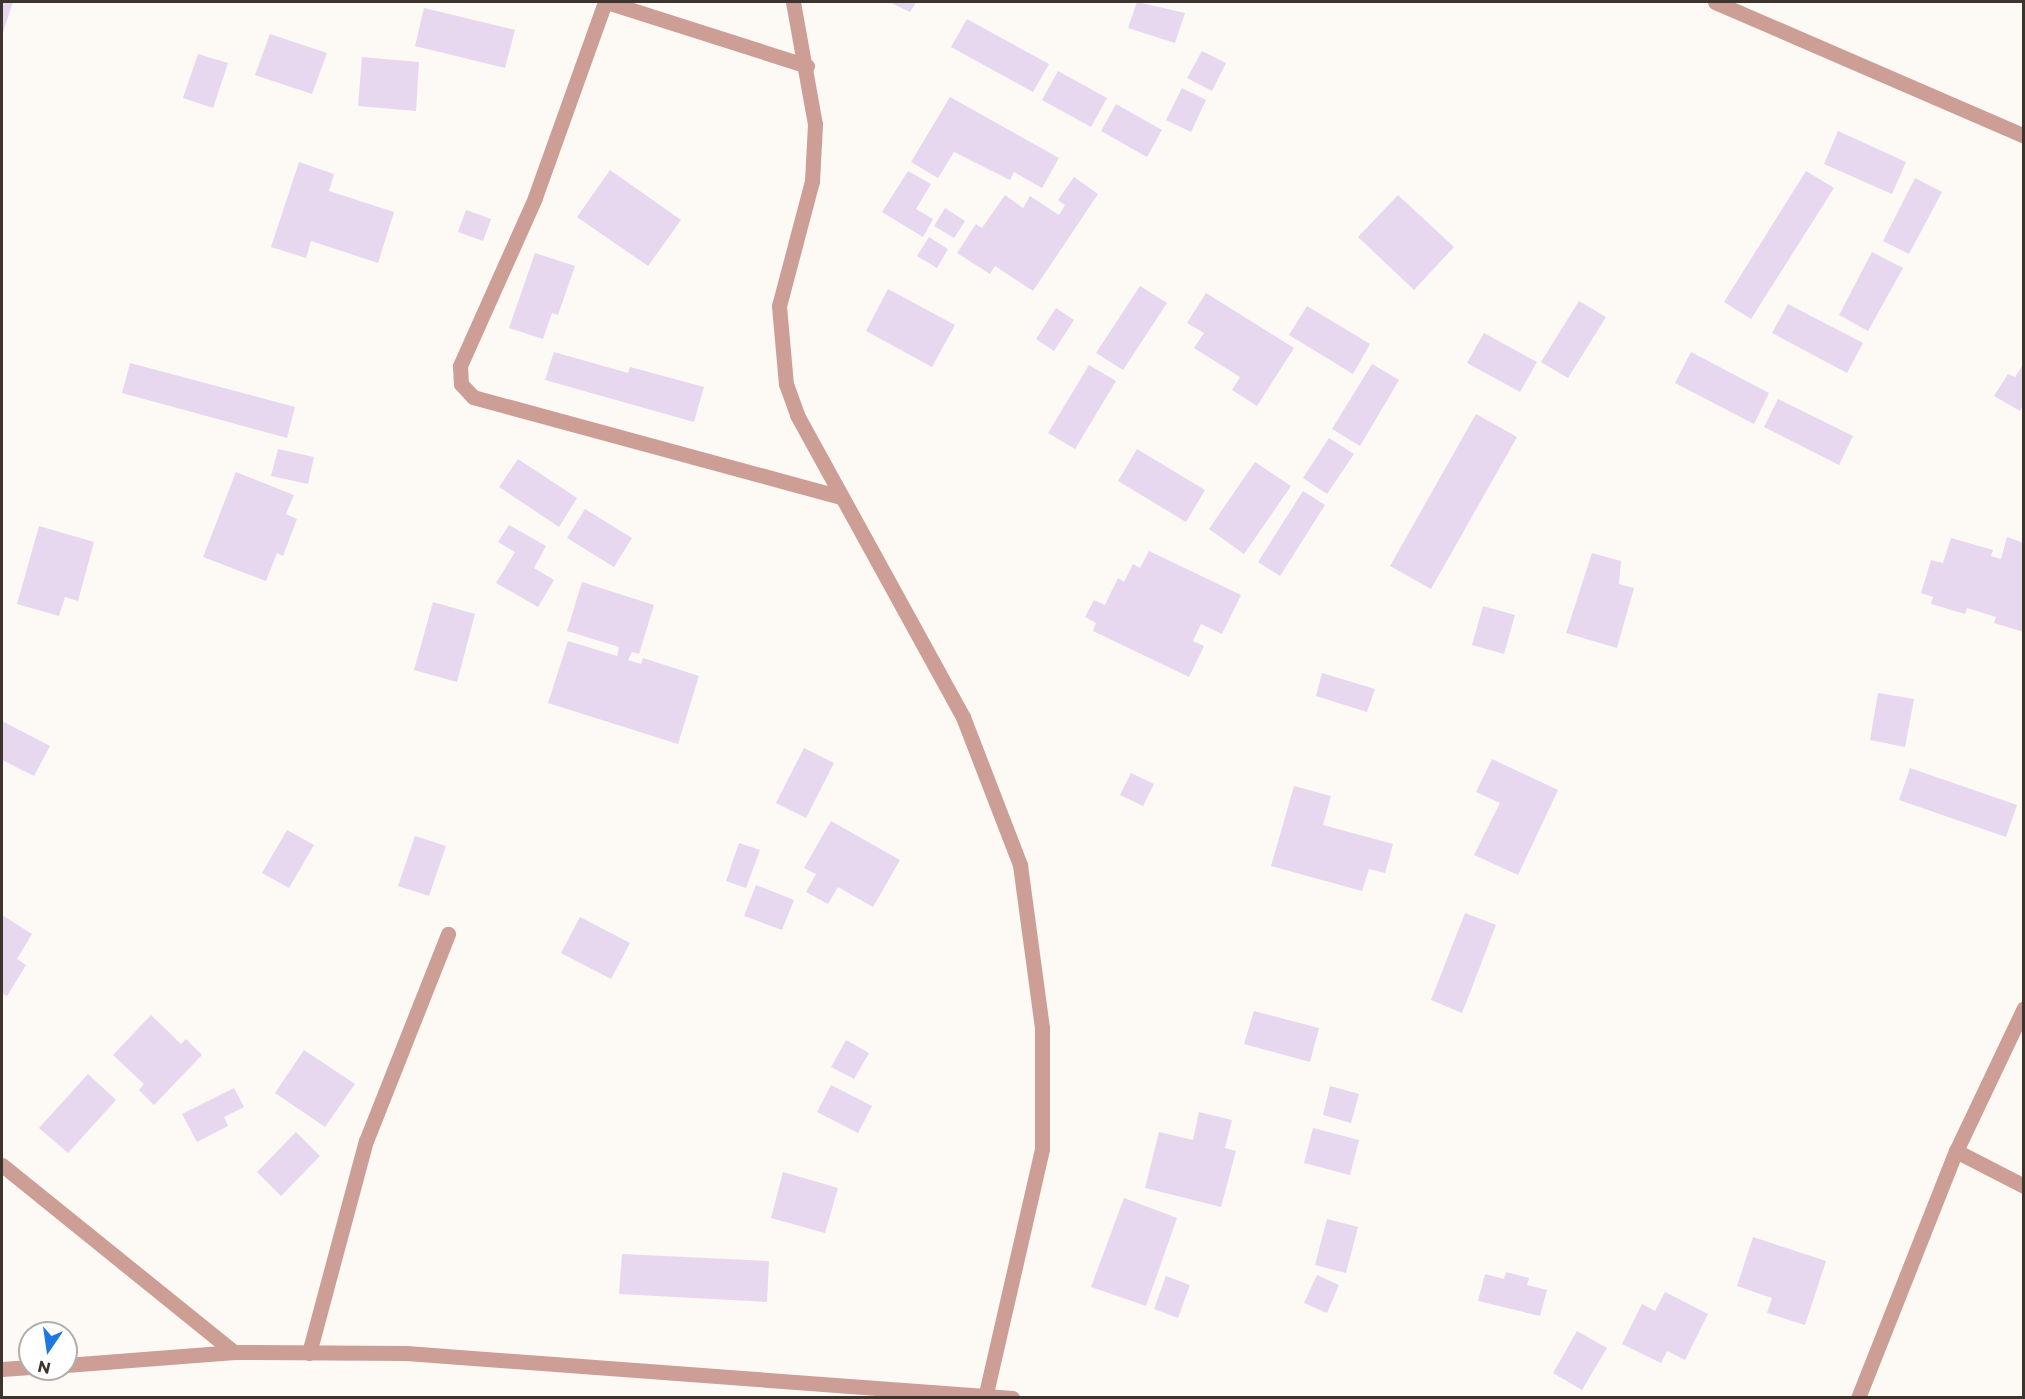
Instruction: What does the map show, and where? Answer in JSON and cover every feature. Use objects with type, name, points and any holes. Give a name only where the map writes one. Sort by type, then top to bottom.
[{"type":"street","points":[[807,66],[606,2],[535,198],[460,366],[461,384],[473,397],[842,497]]},
{"type":"street","points":[[793,2],[807,66],[815,124],[812,181],[779,306],[786,384],[797,415],[963,717],[1020,865],[1042,1028],[1042,1149],[986,1394]]},
{"type":"street","points":[[1715,2],[2024,136]]},
{"type":"street","points":[[309,1353],[366,1142],[448,934]]},
{"type":"street","points":[[1858,1398],[1956,1151],[2024,1008]]},
{"type":"street","points":[[1956,1151],[2024,1186]]},
{"type":"street","points":[[2,1165],[234,1352]]},
{"type":"street","points":[[78,1364],[234,1352],[406,1353],[986,1394],[1012,1398]]},
{"type":"street","points":[[2,1370],[18,1368]]},
{"type":"building","points":[[2,2],[13,2],[2,35]]},
{"type":"building","points":[[889,2],[916,2],[910,12]]},
{"type":"building","points":[[1137,2],[1185,13],[1175,43],[1128,28]]},
{"type":"building","points":[[424,8],[515,30],[505,68],[415,46]]},
{"type":"building","points":[[967,19],[1049,64],[1033,92],[951,47]]},
{"type":"building","points":[[270,34],[327,53],[312,94],[255,75]]},
{"type":"building","points":[[1202,51],[1226,63],[1212,91],[1187,78]]},
{"type":"building","points":[[198,54],[228,63],[213,108],[183,98]]},
{"type":"building","points":[[362,57],[419,62],[416,111],[358,106]]},
{"type":"building","points":[[1058,71],[1107,98],[1091,127],[1042,100]]},
{"type":"building","points":[[1182,88],[1206,100],[1191,132],[1166,120]]},
{"type":"building","points":[[950,97],[1059,158],[1042,188],[1014,172],[1010,180],[954,152],[938,178],[911,162]]},
{"type":"building","points":[[1116,104],[1162,130],[1147,157],[1101,131]]},
{"type":"building","points":[[1838,131],[1906,162],[1892,194],[1824,164]]},
{"type":"building","points":[[299,162],[334,174],[329,191],[394,212],[378,263],[311,241],[306,258],[271,247]]},
{"type":"building","points":[[610,170],[681,220],[648,266],[577,217]]},
{"type":"building","points":[[908,171],[931,184],[916,209],[933,219],[923,237],[882,212]]},
{"type":"building","points":[[1806,171],[1834,188],[1751,319],[1724,302]]},
{"type":"building","points":[[1074,177],[1098,194],[1033,291],[995,266],[990,274],[957,253],[976,224],[982,228],[1005,195],[1023,208],[1030,196],[1059,215],[1065,205],[1058,200]]},
{"type":"building","points":[[1915,178],[1942,192],[1909,254],[1883,241]]},
{"type":"building","points":[[1398,195],[1454,247],[1414,290],[1358,237]]},
{"type":"building","points":[[945,208],[965,221],[954,238],[934,226]]},
{"type":"building","points":[[466,210],[491,219],[483,241],[458,232]]},
{"type":"building","points":[[929,237],[948,249],[937,268],[917,256]]},
{"type":"building","points":[[1872,252],[1903,268],[1868,331],[1839,315]]},
{"type":"building","points":[[535,253],[575,266],[558,315],[552,313],[543,339],[509,328]]},
{"type":"building","points":[[1140,286],[1167,303],[1123,370],[1096,353]]},
{"type":"building","points":[[888,289],[955,325],[932,367],[866,331]]},
{"type":"building","points":[[1206,293],[1294,348],[1257,406],[1232,390],[1240,377],[1194,348],[1204,333],[1187,323]]},
{"type":"building","points":[[1579,301],[1606,317],[1568,378],[1541,362]]},
{"type":"building","points":[[1788,304],[1863,343],[1847,373],[1772,333]]},
{"type":"building","points":[[1307,306],[1370,344],[1353,374],[1289,335]]},
{"type":"building","points":[[1056,308],[1074,320],[1054,351],[1036,339]]},
{"type":"building","points":[[1484,333],[1537,362],[1520,392],[1467,363]]},
{"type":"building","points":[[554,352],[628,373],[630,367],[704,387],[694,422],[545,380]]},
{"type":"building","points":[[1691,352],[1769,393],[1754,424],[1675,383]]},
{"type":"building","points":[[130,363],[295,407],[287,438],[122,393]]},
{"type":"building","points":[[2024,363],[2024,405],[2020,411],[1994,396],[2008,374],[2015,377]]},
{"type":"building","points":[[1372,364],[1399,380],[1360,446],[1332,429]]},
{"type":"building","points":[[1089,365],[1116,381],[1075,449],[1048,433]]},
{"type":"building","points":[[1778,399],[1853,436],[1839,465],[1764,427]]},
{"type":"building","points":[[1476,414],[1517,437],[1431,589],[1390,566]]},
{"type":"building","points":[[1329,438],[1354,454],[1327,494],[1303,478]]},
{"type":"building","points":[[278,449],[314,457],[308,484],[271,476]]},
{"type":"building","points":[[1137,449],[1205,490],[1186,522],[1118,481]]},
{"type":"building","points":[[518,459],[577,498],[559,527],[499,487]]},
{"type":"building","points":[[1255,462],[1291,486],[1244,554],[1209,529]]},
{"type":"building","points":[[236,472],[294,495],[286,514],[297,519],[283,556],[277,553],[266,581],[203,557]]},
{"type":"building","points":[[1303,491],[1325,505],[1280,576],[1258,562]]},
{"type":"building","points":[[585,509],[632,538],[614,567],[567,538]]},
{"type":"building","points":[[509,525],[546,546],[534,568],[554,580],[538,607],[496,583],[515,552],[498,542]]},
{"type":"building","points":[[39,526],[94,542],[78,601],[65,597],[59,616],[17,604]]},
{"type":"building","points":[[2007,537],[2024,543],[2024,632],[1994,623],[1996,617],[1967,608],[1965,614],[1931,604],[1933,597],[1921,593],[1931,560],[1943,563],[1951,538],[1993,550],[1991,556],[2001,559]]},
{"type":"building","points":[[1149,551],[1241,595],[1222,634],[1201,624],[1193,641],[1204,646],[1189,677],[1093,631],[1096,623],[1085,617],[1094,600],[1105,605],[1118,578],[1124,582],[1133,564],[1140,568]]},
{"type":"building","points":[[1592,553],[1621,561],[1619,584],[1634,588],[1617,648],[1566,633]]},
{"type":"building","points":[[582,582],[654,605],[639,654],[632,652],[628,660],[641,664],[643,658],[699,676],[678,744],[548,703],[568,641],[617,656],[619,647],[567,631]]},
{"type":"building","points":[[433,602],[475,614],[457,682],[414,670]]},
{"type":"building","points":[[1483,606],[1515,615],[1504,654],[1472,645]]},
{"type":"building","points":[[1322,673],[1375,689],[1367,712],[1316,696]]},
{"type":"building","points":[[1878,693],[1914,699],[1905,747],[1870,740]]},
{"type":"building","points":[[2,721],[50,746],[34,776],[2,760]]},
{"type":"building","points":[[804,748],[834,763],[806,818],[776,803]]},
{"type":"building","points":[[1492,759],[1558,790],[1518,875],[1474,855],[1500,803],[1476,792]]},
{"type":"building","points":[[1910,768],[2017,805],[2006,837],[1899,800]]},
{"type":"building","points":[[1131,773],[1154,784],[1143,806],[1120,795]]},
{"type":"building","points":[[1294,786],[1331,796],[1323,825],[1393,844],[1385,873],[1369,869],[1362,891],[1271,866]]},
{"type":"building","points":[[831,821],[900,860],[873,907],[838,887],[828,904],[806,892],[816,874],[804,868]]},
{"type":"building","points":[[287,830],[314,845],[289,888],[262,873]]},
{"type":"building","points":[[415,836],[446,846],[429,896],[398,886]]},
{"type":"building","points":[[739,843],[760,850],[746,888],[726,881]]},
{"type":"building","points":[[756,885],[794,900],[782,930],[744,916]]},
{"type":"building","points":[[1465,913],[1496,925],[1462,1013],[1431,1000]]},
{"type":"building","points":[[2,915],[32,934],[17,959],[26,965],[7,996],[2,993]]},
{"type":"building","points":[[580,917],[630,943],[611,979],[561,953]]},
{"type":"building","points":[[1254,1011],[1319,1028],[1310,1062],[1244,1044]]},
{"type":"building","points":[[151,1015],[181,1044],[186,1039],[202,1055],[154,1105],[139,1090],[144,1084],[113,1055]]},
{"type":"building","points":[[846,1040],[869,1053],[854,1079],[831,1067]]},
{"type":"building","points":[[304,1050],[355,1084],[325,1127],[275,1093]]},
{"type":"building","points":[[88,1074],[116,1100],[68,1153],[39,1128]]},
{"type":"building","points":[[831,1085],[872,1106],[858,1133],[817,1112]]},
{"type":"building","points":[[1330,1086],[1359,1094],[1351,1123],[1323,1115]]},
{"type":"building","points":[[234,1088],[244,1107],[224,1117],[228,1126],[197,1142],[182,1114]]},
{"type":"building","points":[[1199,1112],[1232,1120],[1225,1148],[1236,1151],[1221,1207],[1145,1188],[1159,1132],[1193,1140]]},
{"type":"building","points":[[1313,1128],[1359,1140],[1350,1175],[1304,1163]]},
{"type":"building","points":[[296,1132],[320,1156],[281,1196],[257,1172]]},
{"type":"building","points":[[783,1172],[838,1188],[825,1233],[771,1218]]},
{"type":"building","points":[[1124,1198],[1177,1218],[1146,1306],[1091,1287]]},
{"type":"building","points":[[1327,1219],[1358,1227],[1346,1273],[1315,1265]]},
{"type":"building","points":[[1753,1237],[1826,1261],[1805,1325],[1767,1313],[1772,1298],[1737,1286]]},
{"type":"building","points":[[622,1254],[769,1261],[767,1302],[619,1294]]},
{"type":"building","points":[[1506,1272],[1529,1278],[1527,1285],[1547,1290],[1540,1316],[1478,1301],[1485,1274],[1504,1279]]},
{"type":"building","points":[[1317,1275],[1339,1285],[1327,1313],[1304,1303]]},
{"type":"building","points":[[1166,1276],[1190,1285],[1178,1318],[1154,1309]]},
{"type":"building","points":[[1665,1292],[1708,1314],[1685,1360],[1667,1351],[1661,1363],[1622,1344],[1642,1304],[1655,1311]]},
{"type":"building","points":[[1577,1331],[1607,1348],[1582,1390],[1553,1373]]}]
